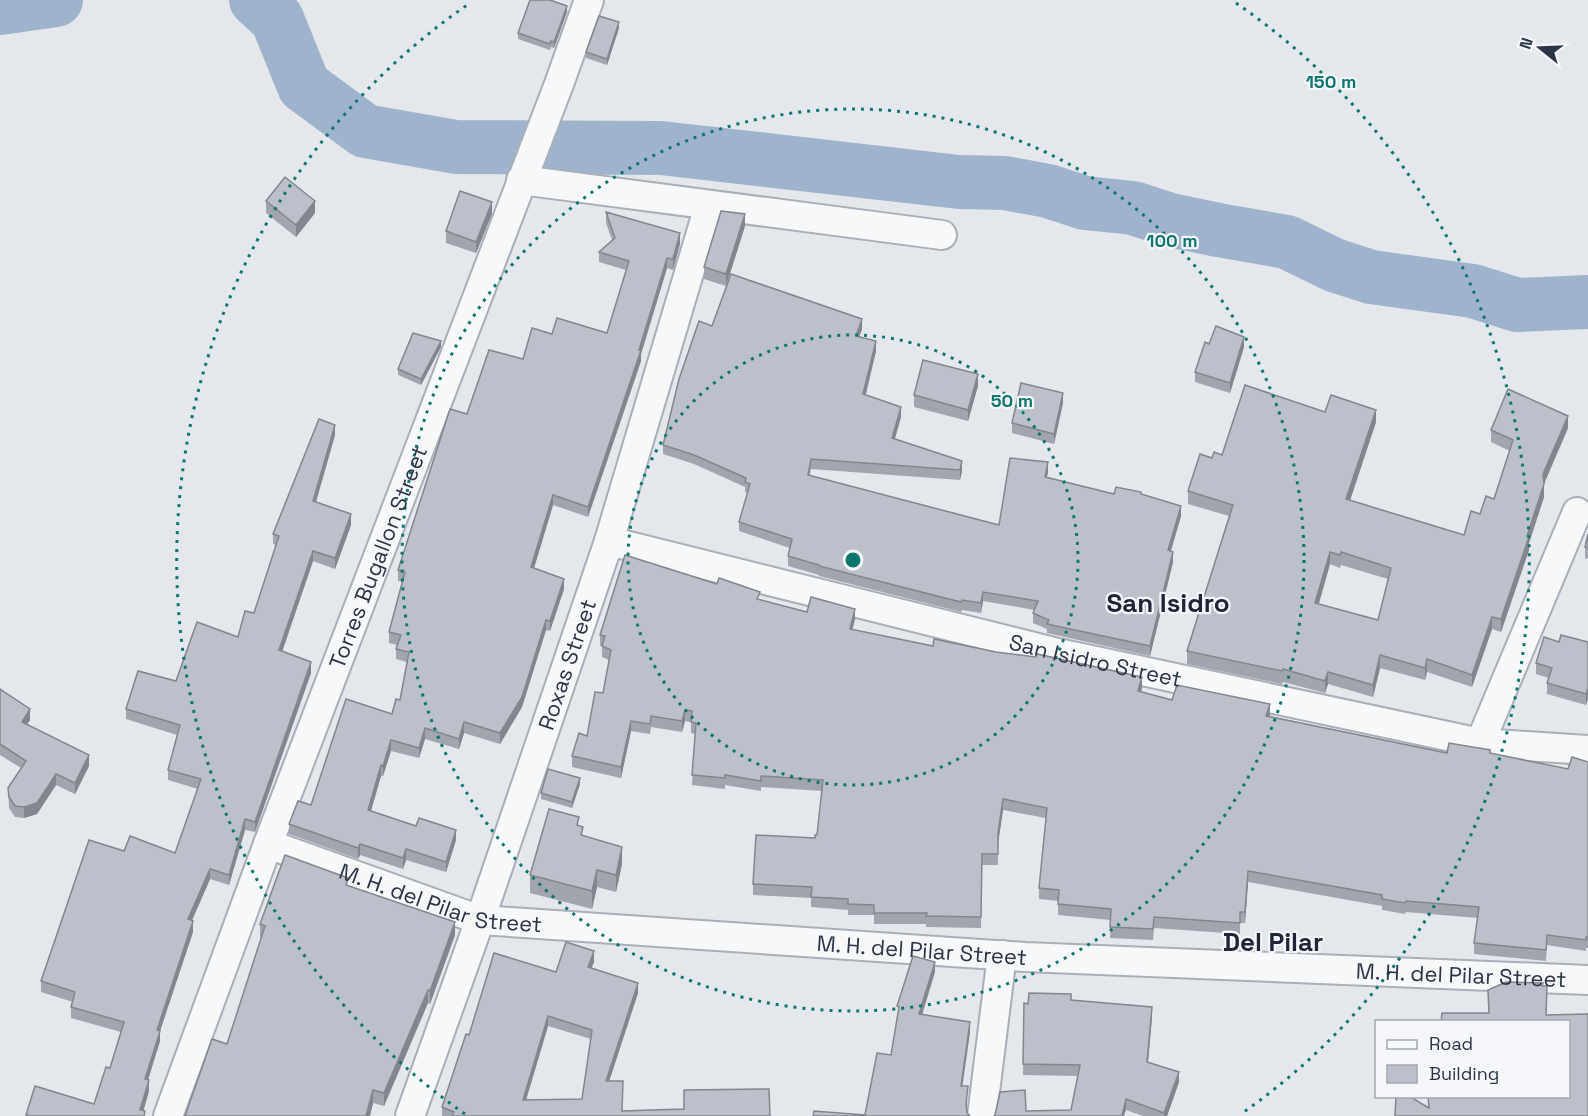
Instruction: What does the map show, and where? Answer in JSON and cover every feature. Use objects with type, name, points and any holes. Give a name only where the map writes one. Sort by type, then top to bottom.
[{"type":"street","name":"Torres Bugallon Street","points":[[168,1116],[268,844],[559,84],[589,0]]},
{"type":"street","points":[[523,175],[709,206],[942,235]]},
{"type":"street","name":"Roxas Street","points":[[410,1116],[480,920],[609,541],[709,206]]},
{"type":"street","points":[[1480,743],[1577,512]]},
{"type":"street","name":"San Isidro Street","points":[[609,541],[1058,653],[1480,743],[1588,750]]},
{"type":"street","name":"M. H. del Pilar Street","points":[[268,844],[480,920],[1002,955],[1588,980]]},
{"type":"street","points":[[982,1116],[1002,955]]},
{"type":"building","points":[[530,0],[550,0],[567,6],[554,42],[551,41],[550,44],[518,33]]},
{"type":"building","points":[[599,16],[619,22],[607,59],[586,52]]},
{"type":"building","points":[[285,177],[315,201],[296,225],[266,201]]},
{"type":"building","points":[[460,191],[492,202],[476,242],[446,231]]},
{"type":"building","points":[[721,211],[745,214],[726,274],[704,267]]},
{"type":"building","points":[[606,212],[680,233],[673,259],[667,258],[639,350],[641,350],[588,507],[553,495],[531,567],[564,579],[550,621],[546,620],[522,697],[500,733],[464,722],[459,739],[425,728],[419,748],[391,740],[368,810],[416,826],[419,818],[456,830],[446,862],[406,849],[403,858],[360,844],[358,848],[289,824],[298,801],[311,805],[346,699],[392,714],[396,699],[400,700],[409,652],[396,649],[401,635],[389,632],[405,572],[398,570],[450,409],[467,414],[489,350],[523,359],[532,328],[552,334],[557,318],[607,333],[629,261],[599,252],[615,238]]},
{"type":"building","points":[[731,274],[862,319],[856,336],[876,341],[863,394],[901,407],[892,438],[962,461],[960,470],[811,459],[808,475],[999,525],[1010,458],[1048,462],[1045,477],[1114,494],[1116,487],[1141,492],[1141,494],[1181,506],[1168,550],[1173,552],[1150,646],[1047,624],[1049,620],[1033,613],[1038,601],[983,592],[981,603],[962,600],[961,602],[819,566],[788,556],[792,539],[739,522],[750,484],[745,482],[746,478],[694,455],[663,445],[679,379],[699,321],[712,326]]},
{"type":"building","points":[[1216,326],[1244,337],[1230,383],[1195,372],[1205,342],[1209,344]]},
{"type":"building","points":[[413,333],[441,341],[421,379],[398,369]]},
{"type":"building","points":[[923,360],[978,374],[968,410],[914,395]]},
{"type":"building","points":[[1021,383],[1063,393],[1054,434],[1012,423]]},
{"type":"building","points":[[1245,385],[1325,412],[1331,395],[1376,410],[1346,499],[1464,535],[1471,511],[1480,514],[1486,496],[1494,499],[1513,440],[1491,430],[1508,389],[1568,416],[1543,474],[1544,484],[1527,536],[1529,537],[1501,619],[1492,617],[1472,675],[1427,659],[1425,668],[1380,655],[1373,685],[1328,672],[1325,681],[1283,669],[1282,671],[1187,651],[1233,505],[1188,491],[1200,454],[1212,458],[1214,452],[1222,455]],"holes":[[[1330,552],[1340,555],[1341,552],[1391,568],[1378,620],[1315,603]]]},
{"type":"building","points":[[319,419],[335,425],[313,501],[351,514],[335,558],[313,551],[279,650],[311,662],[255,822],[245,819],[229,875],[210,869],[188,919],[193,921],[157,1030],[160,1031],[145,1079],[149,1080],[140,1110],[145,1111],[144,1116],[26,1115],[35,1086],[94,1104],[106,1067],[110,1068],[124,1022],[71,1007],[75,992],[41,981],[89,840],[124,851],[130,836],[175,853],[201,779],[168,770],[180,725],[126,709],[138,671],[176,681],[197,622],[238,637],[245,611],[254,613],[279,536],[273,534]]},
{"type":"building","points":[[625,555],[717,584],[719,578],[760,592],[757,599],[807,612],[811,597],[855,609],[850,629],[933,646],[934,639],[996,652],[1036,657],[1037,654],[1142,677],[1138,691],[1172,700],[1177,685],[1270,704],[1266,716],[1447,753],[1449,743],[1490,750],[1490,753],[1568,769],[1572,757],[1588,762],[1588,938],[1586,937],[1586,940],[1547,935],[1546,950],[1474,943],[1479,907],[1406,901],[1405,903],[1382,899],[1382,895],[1248,871],[1245,912],[1240,912],[1240,923],[1154,917],[1153,929],[1110,927],[1111,909],[1058,904],[1059,890],[1039,888],[1047,808],[1003,799],[998,833],[998,854],[982,854],[981,917],[926,916],[927,913],[874,913],[874,905],[848,904],[848,899],[811,897],[812,887],[753,884],[756,835],[815,838],[823,780],[761,776],[761,781],[725,775],[725,778],[692,775],[696,723],[691,722],[692,711],[685,710],[682,721],[651,716],[650,724],[631,721],[621,767],[572,756],[579,733],[587,736],[595,692],[603,693],[611,650],[602,646],[605,636],[600,635]]},
{"type":"building","points":[[1561,635],[1588,642],[1586,694],[1547,683],[1552,668],[1536,663],[1544,637],[1559,642]]},
{"type":"building","points":[[0,689],[30,709],[22,722],[89,755],[75,783],[56,774],[37,803],[24,807],[15,806],[9,797],[8,788],[26,761],[0,744]]},
{"type":"building","points":[[548,769],[580,778],[572,802],[541,793]]},
{"type":"building","points":[[549,809],[579,817],[577,825],[583,827],[581,835],[622,847],[616,875],[597,870],[592,891],[530,875]]},
{"type":"building","points":[[285,855],[348,878],[346,885],[455,922],[430,991],[428,990],[384,1093],[373,1090],[366,1116],[185,1116],[212,1039],[227,1044],[265,926],[260,924]]},
{"type":"building","points":[[566,942],[594,951],[588,967],[638,983],[606,1081],[623,1081],[622,1111],[684,1109],[684,1090],[769,1089],[770,1116],[452,1116],[454,1112],[442,1107],[466,1034],[469,1035],[494,953],[556,972]],"holes":[[[548,1016],[592,1030],[582,1099],[523,1100]]]},
{"type":"building","points":[[913,956],[935,962],[919,1014],[970,1022],[961,1086],[968,1086],[966,1104],[967,1113],[970,1116],[813,1116],[814,1111],[865,1115],[877,1053],[891,1055],[899,1007],[897,1006]]},
{"type":"building","points":[[1506,982],[1543,983],[1542,986],[1547,986],[1546,1015],[1588,1014],[1588,1116],[1395,1116],[1396,1098],[1412,1098],[1429,1108],[1428,1098],[1570,1098],[1570,1020],[1441,1020],[1442,1013],[1489,1013],[1488,990]]},
{"type":"building","points":[[1029,993],[1071,994],[1071,1000],[1152,1007],[1147,1062],[1179,1072],[1164,1113],[1126,1099],[1122,1116],[994,1116],[1000,1092],[1025,1090],[1026,1111],[1071,1110],[1080,1065],[1023,1064],[1024,1003],[1028,1004]]},
{"type":"waterway","points":[[0,8],[56,0]]},
{"type":"waterway","points":[[256,0],[277,19],[304,86],[365,131],[456,147],[661,148],[959,182],[1005,183],[1048,191],[1085,203],[1133,208],[1170,220],[1287,242],[1334,265],[1371,277],[1473,291],[1517,305],[1588,302]]},
{"type":"district","name":"San Isidro","points":[[1168,603]]},
{"type":"district","name":"Del Pilar","points":[[1273,942]]}]
